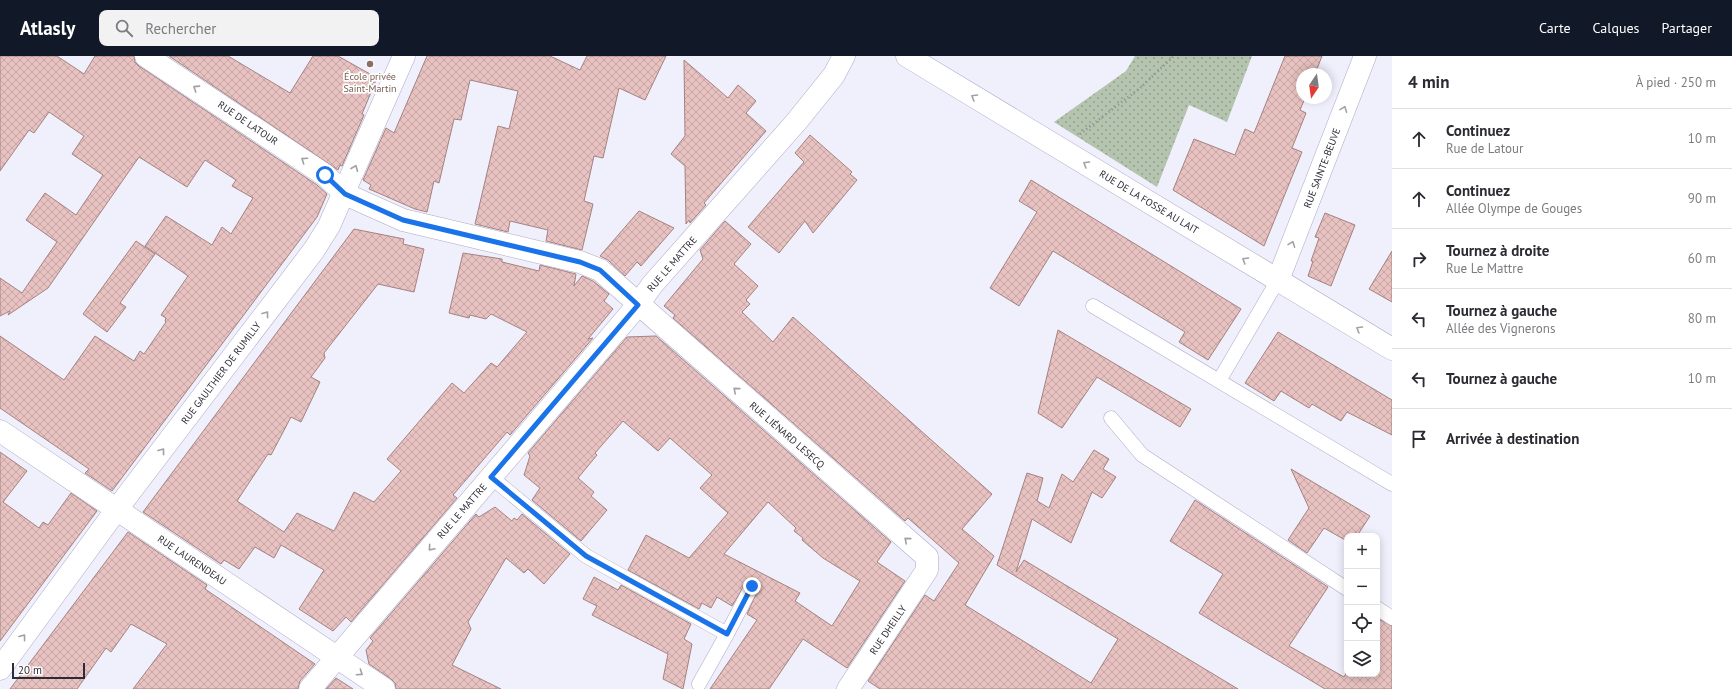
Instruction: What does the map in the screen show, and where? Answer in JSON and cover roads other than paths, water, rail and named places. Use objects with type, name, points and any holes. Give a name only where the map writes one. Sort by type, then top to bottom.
[{"type":"street","name":"RUE DE LATOUR","points":[[146,56],[325,175],[345,194],[403,220],[580,262],[600,270],[638,305]]},
{"type":"street","name":"RUE GAULTHIER DE RUMILLY","points":[[0,668],[117,509],[314,250],[329,226],[345,194],[404,56]]},
{"type":"street","name":"RUE LE MATTRE","points":[[310,689],[638,305],[652,285],[797,121],[834,74],[844,56]]},
{"type":"street","name":"RUE DE LA FOSSE AU LAIT","points":[[907,56],[1392,349]]},
{"type":"street","name":"RUE SAINTE-BEUVE","points":[[1278,280],[1365,56]]},
{"type":"street","name":"RUE LIÉNARD LESECQ","points":[[638,305],[927,557],[927,570]]},
{"type":"street","name":"RUE LAURENDEAU","points":[[0,431],[384,689]]},
{"type":"street","name":"RUE DHEILLY","points":[[848,689],[927,570]]},
{"type":"lane","points":[[1219,381],[1278,280]]},
{"type":"lane","points":[[1093,306],[1392,484]]},
{"type":"lane","points":[[1111,418],[1142,455],[1344,586]]},
{"type":"lane","points":[[491,477],[586,556],[727,634]]},
{"type":"lane","points":[[699,684],[752,586]]},
{"type":"lane","points":[[1380,610],[1392,618]]},
{"type":"place","name":"École privée Saint-Martin","points":[[370,64]]}]
